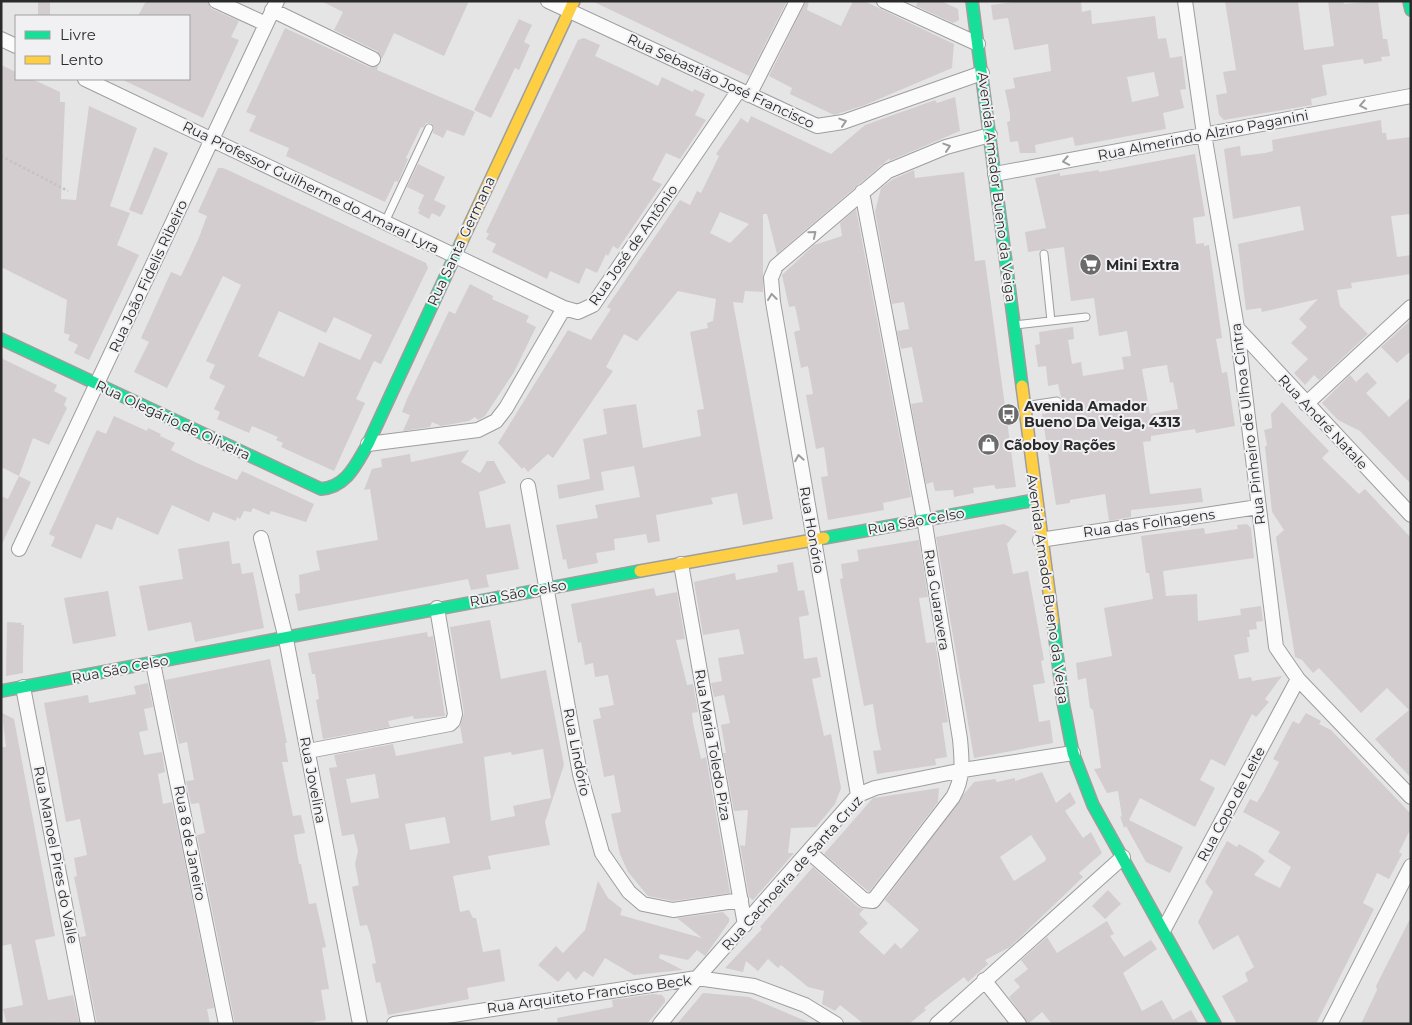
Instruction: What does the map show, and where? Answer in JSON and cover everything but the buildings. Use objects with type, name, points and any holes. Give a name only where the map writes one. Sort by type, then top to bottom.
[{"type":"street","points":[[216,1],[266,24]]},
{"type":"street","name":"Rua Sebastião José Francisco","points":[[548,1],[571,6],[744,93],[817,126],[828,126],[982,73]]},
{"type":"street","name":"Rua José de Antônio","points":[[564,308],[578,312],[593,305],[744,93],[798,1]]},
{"type":"street","points":[[884,1],[978,44]]},
{"type":"street","name":"Avenida Amador Bueno da Veiga","points":[[972,1],[1040,540],[1062,702],[1073,753],[1093,805],[1164,928],[1215,1024]]},
{"type":"street","name":"Rua Pinheiro de Ulhoa Cintra","points":[[1185,1],[1204,134],[1237,328],[1276,647],[1298,678],[1411,797]]},
{"type":"street","points":[[1409,1],[1411,10]]},
{"type":"street","points":[[275,6],[372,59]]},
{"type":"street","name":"Rua João Fidelis Ribeiro","points":[[18,549],[275,6]]},
{"type":"street","name":"Rua Santa Germana","points":[[346,479],[368,444],[571,6]]},
{"type":"street","points":[[1,39],[15,46]]},
{"type":"street","name":"Rua Professor Guilherme do Amaral Lyra","points":[[87,80],[564,308]]},
{"type":"street","name":"Rua Almerindo Alziro Paganini","points":[[995,174],[1411,96]]},
{"type":"street","points":[[862,192],[895,167],[946,147],[990,135]]},
{"type":"street","name":"Rua Honório","points":[[858,795],[772,302],[771,278],[776,266],[862,192]]},
{"type":"street","name":"Rua Guaravera","points":[[809,852],[864,900],[873,901],[953,797],[958,788],[963,770],[960,739],[924,518],[862,192]]},
{"type":"street","points":[[1306,404],[1411,307]]},
{"type":"street","points":[[368,444],[478,430],[491,424],[506,408],[564,308]]},
{"type":"street","name":"Rua André Natale","points":[[1237,328],[1411,515]]},
{"type":"street","name":"Rua Olegário de Oliveira","points":[[1,339],[320,488],[333,488],[346,479]]},
{"type":"street","name":"Rua Lindório","points":[[528,486],[585,793],[602,854],[628,892],[643,904],[659,909],[673,910],[741,900]]},
{"type":"street","name":"Rua São Celso","points":[[1,691],[924,518],[1036,500]]},
{"type":"street","name":"Rua das Folhagens","points":[[1040,540],[1258,508]]},
{"type":"street","name":"Rua Jovelina","points":[[261,538],[286,639],[360,1024]]},
{"type":"street","name":"Rua Maria Toledo Piza","points":[[681,564],[745,925]]},
{"type":"street","points":[[308,751],[450,724],[453,721],[455,714],[437,608]]},
{"type":"street","name":"Rua 8 de Janeiro","points":[[153,663],[226,1024]]},
{"type":"street","name":"Rua Copo de Leite","points":[[1164,928],[1298,678]]},
{"type":"street","name":"Rua Manoel Pires do Valle","points":[[23,687],[88,1024]]},
{"type":"street","name":"Rua Cachoeira de Santa Cruz","points":[[660,1024],[697,978],[858,795],[874,788],[963,770],[1073,753]]},
{"type":"street","points":[[937,1024],[1123,857]]},
{"type":"street","points":[[1330,1024],[1411,866]]},
{"type":"street","name":"Rua Arquiteto Francisco Beck","points":[[394,1024],[697,978],[754,986],[805,1005],[836,1024]]},
{"type":"street","points":[[984,980],[1019,1024]]},
{"type":"lane","points":[[385,222],[429,128]]},
{"type":"lane","points":[[1044,254],[1051,321]]},
{"type":"lane","points":[[1014,325],[1086,317]]},
{"type":"lane","points":[[1024,406],[1057,401]]},
{"type":"path","points":[[1,156],[68,191]]},
{"type":"traffic: fast","points":[[972,1],[1022,386]]},
{"type":"traffic: fast","points":[[1409,1],[1411,10]]},
{"type":"traffic: fast","points":[[1,339],[321,489],[338,484],[344,479],[355,466],[368,444],[461,243]]},
{"type":"traffic: fast","points":[[824,538],[1035,500]]},
{"type":"traffic: fast","points":[[1,691],[640,571]]},
{"type":"traffic: fast","points":[[1053,622],[1063,702],[1073,753],[1093,805],[1215,1024]]},
{"type":"traffic: slow","points":[[461,243],[574,1]]},
{"type":"traffic: slow","points":[[1022,386],[1053,622]]},
{"type":"traffic: slow","points":[[640,571],[824,538]]},
{"type":"place","name":"Mini Extra","points":[[1090,265]]},
{"type":"place","name":"Avenida Amador Bueno Da Veiga, 4313","points":[[1008,414]]},
{"type":"place","name":"Cãoboy Rações","points":[[988,445]]}]
